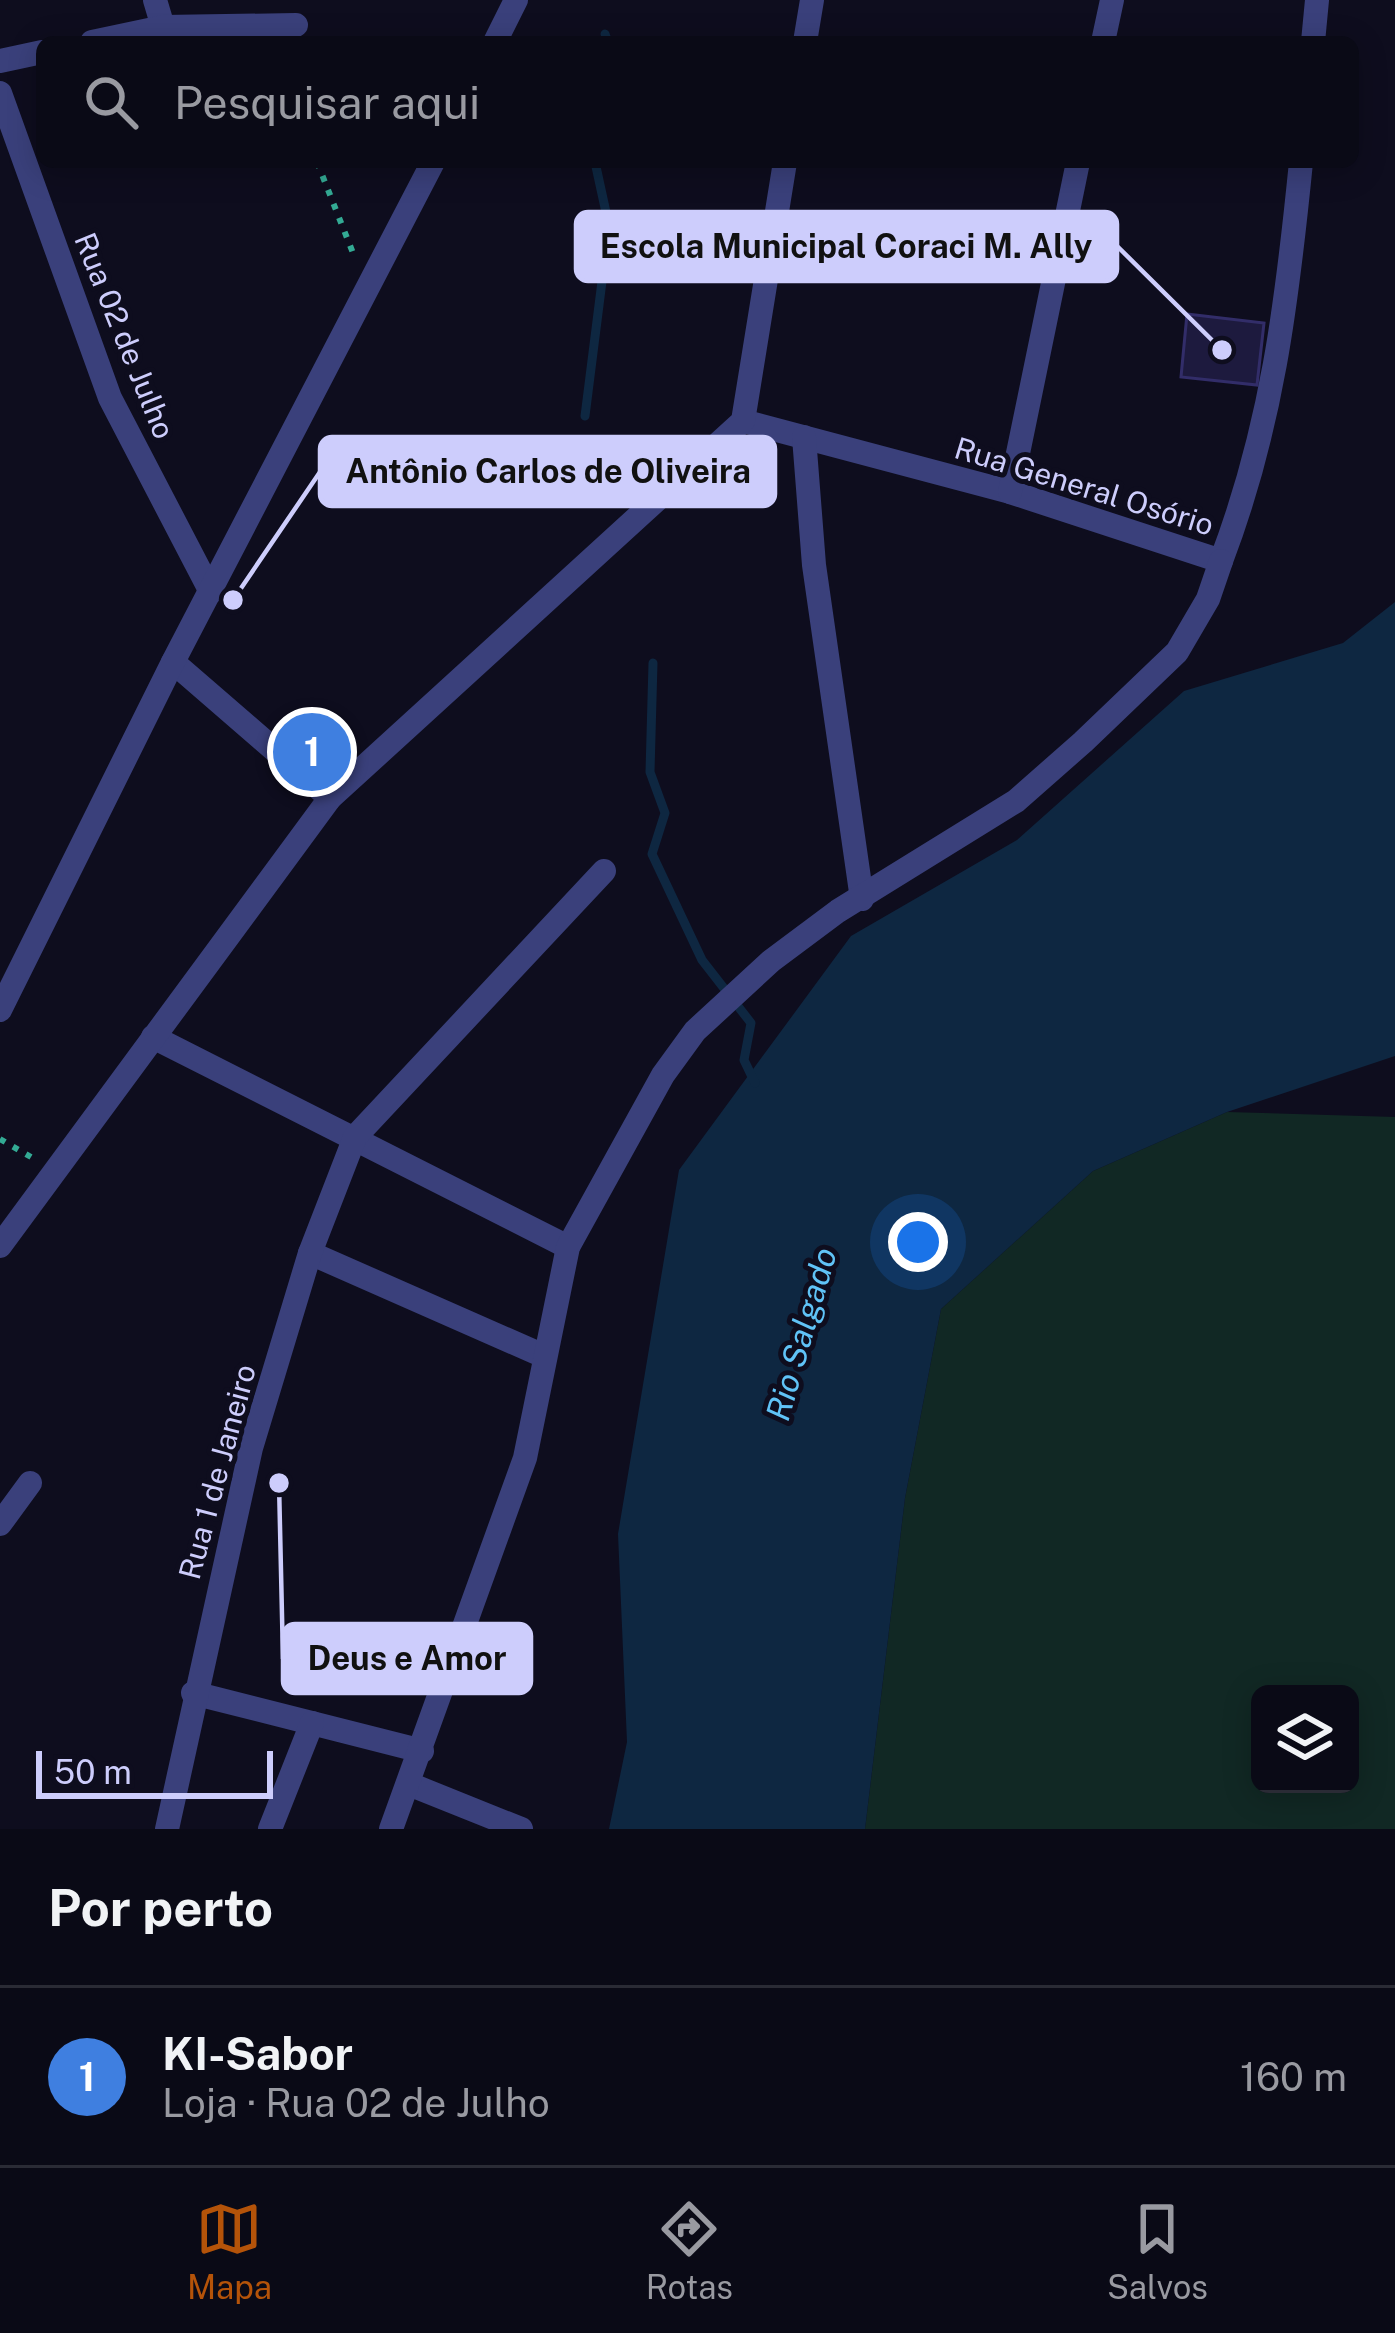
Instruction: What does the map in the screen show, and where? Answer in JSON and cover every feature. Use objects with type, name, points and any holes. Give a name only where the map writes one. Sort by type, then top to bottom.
[{"type":"street","points":[[155,0],[163,27]]},
{"type":"street","points":[[498,36],[516,0]]},
{"type":"street","points":[[806,36],[812,0]]},
{"type":"street","points":[[1104,36],[1112,0]]},
{"type":"street","points":[[1314,36],[1318,0]]},
{"type":"street","points":[[120,36],[163,27],[296,25]]},
{"type":"street","points":[[0,61],[36,53]]},
{"type":"street","name":"Rua 02 de Julho","points":[[0,93],[110,398],[211,592]]},
{"type":"street","points":[[0,1010],[173,662],[430,168]]},
{"type":"street","points":[[0,1246],[330,798],[743,421],[784,168]]},
{"type":"street","points":[[1010,492],[1077,168]]},
{"type":"street","name":"Rua General Osório","points":[[743,421],[1010,492],[1221,561],[1266,428],[1285,322],[1300,168]]},
{"type":"street","points":[[804,437],[814,565],[862,898]]},
{"type":"street","points":[[391,1829],[519,1477],[568,1247],[663,1075],[737,990],[862,898],[1016,802],[1150,680],[1195,627],[1221,561]]},
{"type":"street","points":[[173,662],[330,798]]},
{"type":"street","points":[[356,1137],[604,871]]},
{"type":"street","points":[[153,1037],[568,1247]]},
{"type":"street","name":"Rua 1 de Janeiro","points":[[167,1829],[193,1693],[251,1448],[310,1253],[356,1137]]},
{"type":"street","points":[[310,1253],[544,1356]]},
{"type":"street","points":[[0,1524],[30,1483]]},
{"type":"street","points":[[193,1693],[422,1751]]},
{"type":"street","points":[[271,1829],[312,1723]]},
{"type":"street","points":[[409,1784],[520,1829]]},
{"type":"path","points":[[319,168],[369,287]]},
{"type":"path","points":[[0,1139],[54,1171]]},
{"type":"green space","points":[[1227,1112],[1395,1117],[1395,1829],[865,1829],[905,1498],[941,1309],[1093,1171]]},
{"type":"water","name":"Rio Salgado","points":[[1395,602],[1395,1056],[1227,1112],[1093,1171],[941,1309],[905,1498],[865,1829],[609,1829],[627,1742],[618,1534],[679,1170],[851,936],[1017,840],[1184,691],[1343,643]]},
{"type":"building","points":[[1187,314],[1264,323],[1257,385],[1181,377]]},
{"type":"waterway","points":[[585,416],[609,226],[596,168]]},
{"type":"waterway","points":[[653,663],[650,772],[665,813],[652,854],[702,960],[751,1023],[744,1060],[755,1083]]},
{"type":"place","name":"Escola Municipal Coraci M. Ally","points":[[1222,350]]},
{"type":"place","name":"Antônio Carlos de Oliveira","points":[[233,600]]},
{"type":"place","name":"KI-Sabor","points":[[312,752]]},
{"type":"place","name":"Deus e Amor","points":[[279,1483]]}]
